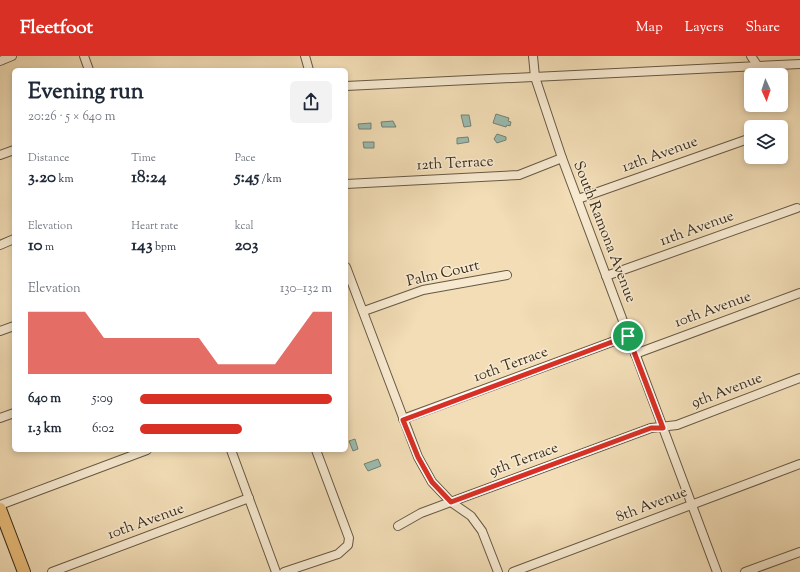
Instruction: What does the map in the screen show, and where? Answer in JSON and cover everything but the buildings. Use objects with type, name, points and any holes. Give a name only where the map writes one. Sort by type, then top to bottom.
[{"type":"main road","points":[[0,509],[24,572]]},
{"type":"street","points":[[0,61],[12,56]]},
{"type":"street","points":[[84,56],[89,68]]},
{"type":"street","points":[[305,56],[309,68]]},
{"type":"street","name":"South Ramona Avenue","points":[[532,56],[535,76],[562,158],[717,572]]},
{"type":"street","points":[[751,56],[757,65]]},
{"type":"street","points":[[348,86],[800,64]]},
{"type":"street","name":"12th Avenue","points":[[578,199],[744,140]]},
{"type":"street","points":[[0,155],[12,151]]},
{"type":"street","name":"12th Terrace","points":[[348,184],[519,175],[562,158]]},
{"type":"street","name":"11th Avenue","points":[[606,276],[797,208]]},
{"type":"street","points":[[0,245],[12,240]]},
{"type":"street","points":[[348,272],[418,457],[432,482],[451,502],[471,516],[482,531],[498,572]]},
{"type":"street","name":"Palm Court","points":[[364,311],[423,290],[507,275]]},
{"type":"street","name":"10th Avenue","points":[[635,354],[800,293]]},
{"type":"street","points":[[0,331],[12,327]]},
{"type":"street","name":"10th Terrace","points":[[403,420],[628,336]]},
{"type":"street","name":"9th Avenue","points":[[663,428],[677,425],[800,378]]},
{"type":"street","points":[[0,418],[12,414]]},
{"type":"street","name":"9th Terrace","points":[[398,526],[421,513],[651,428],[663,428]]},
{"type":"street","points":[[0,505],[141,452]]},
{"type":"street","points":[[232,452],[276,572]]},
{"type":"street","points":[[284,572],[338,554],[348,545],[349,538],[317,452]]},
{"type":"street","name":"8th Avenue","points":[[513,572],[800,464]]},
{"type":"street","name":"10th Avenue","points":[[52,572],[249,498]]},
{"type":"street","points":[[745,572],[800,552]]},
{"type":"shaded area","points":[[496,114],[509,118],[508,121],[511,122],[510,126],[507,125],[506,127],[493,123]]},
{"type":"shaded area","points":[[461,115],[469,115],[471,126],[464,127]]},
{"type":"shaded area","points":[[393,121],[396,127],[382,127],[381,122]]},
{"type":"shaded area","points":[[371,123],[371,129],[359,129],[358,124]]},
{"type":"shaded area","points":[[497,134],[506,137],[506,140],[497,143],[494,139]]},
{"type":"shaded area","points":[[468,137],[469,142],[457,144],[457,138]]},
{"type":"shaded area","points":[[363,142],[374,142],[374,148],[364,148]]},
{"type":"shaded area","points":[[355,439],[358,449],[353,451],[349,441]]},
{"type":"shaded area","points":[[378,459],[381,466],[368,471],[364,464]]},
{"type":"route","points":[[628,336],[663,428],[651,428],[451,502],[432,482],[418,457],[403,420],[628,336]]}]
